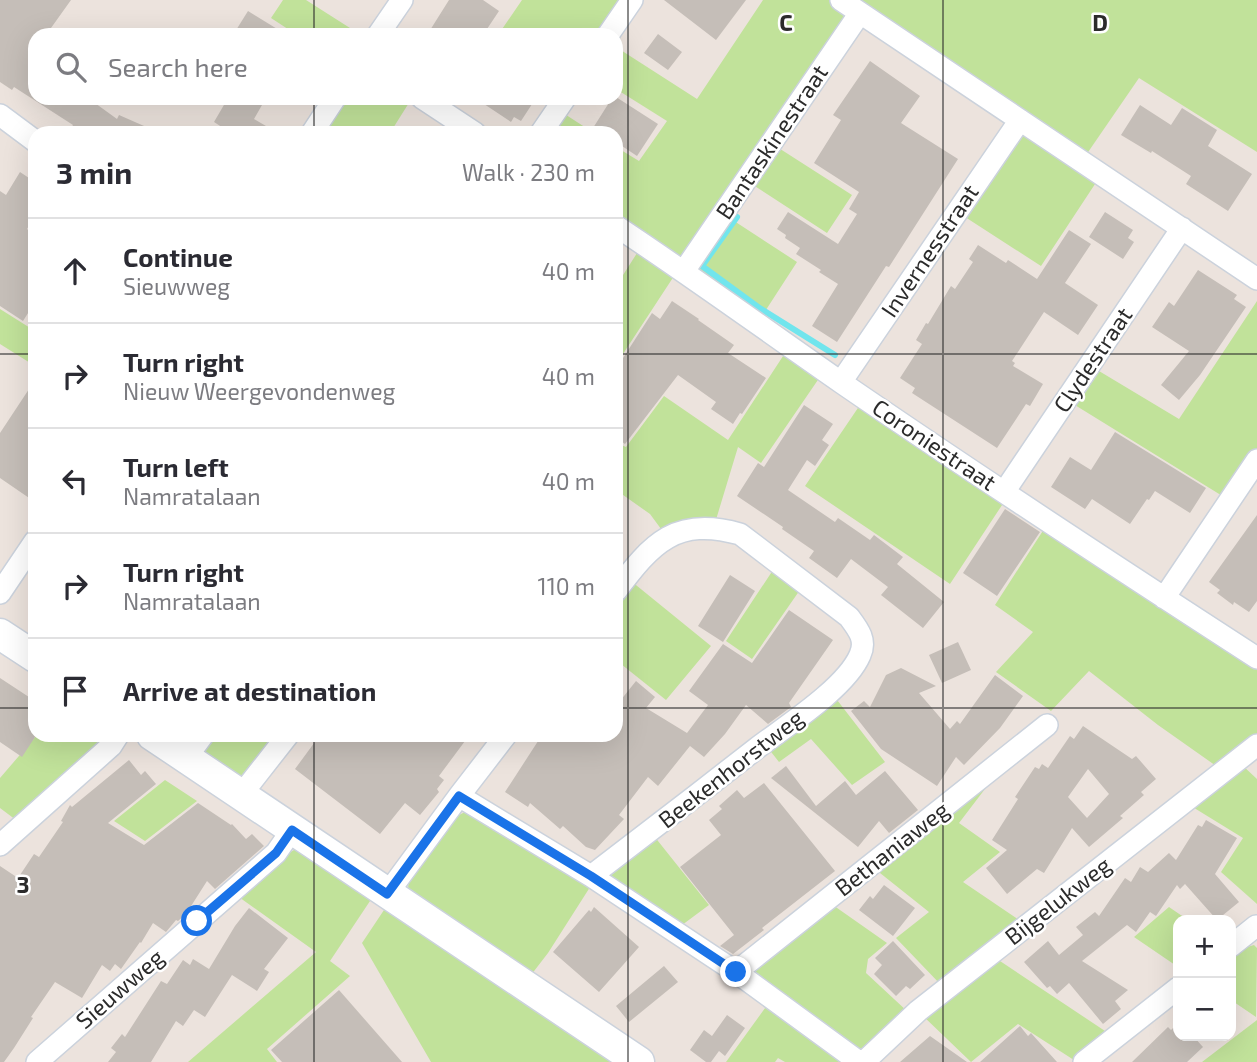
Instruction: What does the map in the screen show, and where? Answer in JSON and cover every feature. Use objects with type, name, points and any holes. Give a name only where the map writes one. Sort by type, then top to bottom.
[{"type":"street","points":[[383,28],[402,0]]},
{"type":"street","points":[[613,28],[632,0]]},
{"type":"street","points":[[841,0],[1257,279]]},
{"type":"street","name":"Bantaskinestraat","points":[[684,271],[860,13]]},
{"type":"street","points":[[317,126],[330,105]]},
{"type":"street","points":[[433,105],[464,126]]},
{"type":"street","points":[[546,126],[560,105]]},
{"type":"street","points":[[0,115],[28,136]]},
{"type":"street","name":"Invernesstraat","points":[[841,382],[1020,120]]},
{"type":"street","name":"Clydestraat","points":[[1004,492],[1182,228]]},
{"type":"street","name":"Coroniestraat","points":[[623,231],[841,382],[1257,659]]},
{"type":"street","points":[[1164,598],[1257,460]]},
{"type":"street","name":"Beekenhorstweg","points":[[591,876],[844,680],[862,653],[863,642],[859,630],[849,617],[740,534],[721,528],[701,527],[663,540],[637,562],[623,581]]},
{"type":"street","points":[[0,593],[28,551]]},
{"type":"street","points":[[0,634],[28,652]]},
{"type":"street","name":"Bethaniaweg","points":[[736,972],[1047,725]]},
{"type":"street","points":[[0,845],[114,742]]},
{"type":"street","points":[[177,742],[195,747],[242,795],[292,830],[639,1062]]},
{"type":"street","points":[[242,795],[283,742]]},
{"type":"street","points":[[387,894],[501,742]]},
{"type":"street","name":"Bijgelukweg","points":[[862,1062],[918,1011],[1257,745]]},
{"type":"street","points":[[459,796],[591,876],[736,972],[862,1062]]},
{"type":"street","name":"Sieuwweg","points":[[37,1062],[276,853],[292,830]]},
{"type":"street","points":[[1236,942],[1256,926]]},
{"type":"street","points":[[1084,1062],[1173,992]]},
{"type":"green space","points":[[283,0],[306,0],[350,28],[286,28],[271,18]]},
{"type":"green space","points":[[522,0],[626,0],[607,28],[503,28]]},
{"type":"green space","points":[[763,0],[830,0],[847,11],[850,17],[683,257],[677,258],[623,223],[623,151],[639,161],[667,121],[623,93],[623,51],[697,99]]},
{"type":"green space","points":[[849,0],[1257,0],[1257,152],[1139,78],[1084,158]]},
{"type":"green space","points":[[341,105],[408,105],[394,126],[327,126]]},
{"type":"green space","points":[[560,111],[583,126],[550,126]]},
{"type":"green space","points":[[1024,131],[1099,178],[1041,266],[962,215]]},
{"type":"green space","points":[[774,145],[852,195],[827,233],[750,183]]},
{"type":"green space","points":[[728,217],[797,262],[760,319],[698,275],[695,264]]},
{"type":"green space","points":[[639,250],[676,273],[623,354],[623,275]]},
{"type":"green space","points":[[1257,301],[1257,449],[1224,497],[1070,402],[1094,368],[1179,419]]},
{"type":"green space","points":[[0,309],[28,327],[28,362],[0,344]]},
{"type":"green space","points":[[787,350],[822,374],[761,463],[738,447],[715,523],[664,533],[650,514],[623,495],[623,446],[626,447],[664,396],[728,440]]},
{"type":"green space","points":[[862,402],[1006,499],[950,584],[805,486]]},
{"type":"green space","points":[[1046,526],[1257,664],[1257,738],[1219,768],[1089,671],[1051,711],[996,672],[1033,632],[995,605]]},
{"type":"green space","points":[[775,567],[802,587],[752,659],[726,641]]},
{"type":"green space","points":[[631,581],[711,646],[666,700],[623,666],[623,591]]},
{"type":"green space","points":[[834,696],[885,762],[852,785],[811,739],[779,762],[768,748]]},
{"type":"green space","points":[[31,742],[101,742],[16,820],[0,808],[0,778]]},
{"type":"green space","points":[[205,742],[271,742],[241,780],[198,751]]},
{"type":"green space","points":[[1242,765],[1257,779],[1257,904],[1221,872],[1243,838],[1191,806]]},
{"type":"green space","points":[[165,780],[197,801],[145,841],[114,821]]},
{"type":"green space","points":[[988,785],[959,823],[1000,852],[963,882],[1022,922],[942,986],[896,938],[929,912],[875,869]]},
{"type":"green space","points":[[467,811],[592,884],[531,975],[412,896],[408,889],[409,879],[453,818]]},
{"type":"green space","points":[[654,836],[709,905],[678,928],[608,879],[610,870]]},
{"type":"green space","points":[[294,850],[304,851],[372,898],[330,961],[350,976],[267,1049],[277,1062],[188,1062],[316,952],[236,895]]},
{"type":"green space","points":[[830,903],[887,943],[868,959],[866,973],[908,1012],[861,1053],[752,976],[753,967]]},
{"type":"green space","points":[[386,907],[618,1062],[431,1062],[362,943]]},
{"type":"green space","points":[[1169,907],[1181,915],[1173,915],[1173,964],[1134,937]]},
{"type":"green space","points":[[1254,945],[1257,948],[1256,1017],[1236,1003],[1236,950]]},
{"type":"green space","points":[[994,957],[1111,1035],[1077,1062],[1018,1024],[971,1062],[922,1015]]},
{"type":"green space","points":[[768,1004],[843,1062],[785,1062],[778,1058],[775,1062],[726,1062]]},
{"type":"green space","points":[[1257,1020],[1257,1062],[1202,1062],[1230,1041],[1236,1041],[1236,1036]]},
{"type":"building","points":[[0,0],[71,0],[51,28],[28,28],[28,96],[0,82]]},
{"type":"building","points":[[449,0],[483,0],[499,11],[488,28],[431,28]]},
{"type":"building","points":[[664,0],[746,0],[716,40]]},
{"type":"building","points":[[248,11],[276,28],[237,28]]},
{"type":"building","points":[[658,34],[682,52],[668,70],[644,53]]},
{"type":"building","points":[[870,61],[920,96],[901,123],[958,159],[837,342],[812,326],[838,284],[796,254],[800,248],[777,229],[788,212],[838,244],[857,214],[849,209],[859,192],[814,163],[841,120],[833,115]]},
{"type":"building","points":[[623,102],[658,124],[637,156],[623,147],[623,126],[594,126],[608,105],[623,105]]},
{"type":"building","points":[[42,105],[98,105],[117,119],[119,115],[144,126],[72,126]]},
{"type":"building","points":[[224,105],[262,105],[254,119],[266,126],[220,126],[214,122]]},
{"type":"building","points":[[486,105],[531,105],[521,121],[514,117],[511,122]]},
{"type":"building","points":[[1140,105],[1171,125],[1182,108],[1217,130],[1208,146],[1252,174],[1228,211],[1186,184],[1191,176],[1121,135]]},
{"type":"building","points":[[20,172],[28,177],[28,313],[23,321],[0,306],[0,191],[6,195]]},
{"type":"building","points":[[1105,212],[1133,230],[1128,238],[1134,242],[1123,259],[1089,237]]},
{"type":"building","points":[[1069,230],[1091,244],[1065,283],[1098,305],[1078,335],[1044,312],[1012,361],[1015,363],[1013,366],[1043,384],[1030,406],[1026,404],[997,448],[912,393],[915,388],[900,378],[922,344],[916,340],[951,286],[955,289],[973,262],[969,259],[978,245],[1037,279]]},
{"type":"building","points":[[1198,270],[1237,295],[1234,299],[1246,307],[1200,375],[1179,400],[1161,385],[1189,351],[1152,327],[1169,302],[1174,306]]},
{"type":"building","points":[[672,301],[734,345],[728,353],[766,378],[733,424],[711,409],[716,402],[678,375],[625,444],[623,358],[652,313],[660,319]]},
{"type":"building","points":[[28,391],[28,497],[0,478],[0,433]]},
{"type":"building","points":[[804,405],[833,424],[822,440],[829,445],[815,466],[807,460],[788,490],[835,522],[838,518],[870,540],[874,535],[903,557],[897,564],[944,602],[923,628],[881,595],[888,587],[851,559],[837,578],[809,558],[814,551],[737,496],[758,463],[764,467]]},
{"type":"building","points":[[1115,432],[1206,488],[1190,513],[1155,491],[1130,524],[1092,499],[1085,509],[1051,487],[1070,457],[1091,470]]},
{"type":"building","points":[[1005,509],[1040,532],[997,596],[963,573]]},
{"type":"building","points":[[1257,515],[1257,601],[1249,612],[1234,602],[1233,605],[1217,593],[1220,590],[1209,582]]},
{"type":"building","points":[[730,575],[755,591],[723,642],[698,626]]},
{"type":"building","points":[[789,610],[833,640],[789,703],[791,707],[768,724],[746,705],[704,757],[690,746],[658,786],[648,777],[619,815],[624,819],[595,850],[586,847],[563,826],[560,829],[530,803],[528,807],[505,792],[537,742],[623,742],[623,697],[636,681],[655,697],[646,708],[687,733],[708,705],[689,691],[723,644],[752,663]]},
{"type":"building","points":[[958,642],[971,670],[942,683],[929,655]]},
{"type":"building","points":[[901,668],[936,686],[919,693],[950,729],[957,721],[960,724],[995,675],[1023,696],[1000,728],[964,765],[956,757],[937,786],[881,749],[851,711],[864,701],[870,707],[886,675]]},
{"type":"building","points":[[0,678],[28,696],[28,742],[32,742],[22,757],[0,742]]},
{"type":"building","points":[[1083,726],[1132,759],[1136,756],[1156,779],[1141,792],[1144,795],[1120,816],[1123,818],[1089,847],[1072,828],[1044,873],[1037,869],[1007,894],[986,868],[1007,850],[992,840],[1035,767],[1039,769],[1042,764],[1048,768],[1070,736],[1074,739]],"holes":[[[1088,769],[1109,794],[1087,818],[1068,797]]]},
{"type":"building","points":[[315,742],[464,742],[439,776],[444,780],[437,789],[439,792],[420,815],[405,803],[380,834],[295,769]]},
{"type":"building","points":[[129,760],[141,775],[145,771],[156,784],[108,823],[144,845],[198,803],[232,824],[246,839],[252,834],[264,846],[215,889],[207,881],[186,914],[176,920],[166,932],[153,923],[121,969],[115,964],[110,971],[102,965],[82,998],[55,982],[14,1048],[4,1062],[0,1062],[0,866],[18,878],[34,854],[39,857],[63,822],[61,821],[70,805],[72,807]]},
{"type":"building","points":[[786,766],[816,806],[845,781],[856,795],[885,771],[918,810],[889,833],[879,821],[858,847],[771,778]]},
{"type":"building","points":[[764,783],[835,871],[733,954],[720,946],[734,935],[680,867],[721,835],[709,820],[722,809],[719,806],[737,790],[744,798]]},
{"type":"building","points":[[1206,820],[1237,838],[1215,874],[1239,902],[1223,915],[1213,915],[1185,884],[1180,889],[1177,885],[1156,916],[1150,912],[1136,932],[1127,925],[1082,961],[1128,990],[1115,1001],[1121,1009],[1103,1024],[1069,983],[1057,994],[1050,986],[1047,988],[1024,962],[1048,941],[1059,955],[1083,935],[1076,927],[1095,912],[1099,916],[1125,878],[1131,882],[1140,867],[1148,872],[1169,853],[1176,860],[1198,825],[1202,827]]},
{"type":"building","points":[[884,885],[915,908],[893,936],[859,910],[870,896],[873,899]]},
{"type":"building","points":[[594,907],[639,947],[599,992],[553,952]]},
{"type":"building","points":[[249,908],[288,938],[264,969],[269,972],[257,991],[232,975],[205,1017],[194,1010],[183,1026],[176,1021],[151,1062],[108,1062],[116,1052],[111,1048],[122,1034],[125,1037],[161,981],[167,984],[183,960],[190,965],[193,959],[209,969]]},
{"type":"building","points":[[893,941],[925,975],[910,989],[906,986],[896,996],[874,974],[882,965],[875,958]]},
{"type":"building","points":[[664,966],[678,982],[629,1022],[616,1006]]},
{"type":"building","points":[[339,990],[402,1062],[282,1062],[271,1050]]},
{"type":"building","points":[[727,1015],[745,1028],[725,1056],[719,1051],[711,1062],[706,1062],[690,1050],[704,1030],[712,1036]]},
{"type":"building","points":[[1020,1026],[1028,1036],[1031,1033],[1057,1062],[980,1062]]},
{"type":"building","points":[[1168,1027],[1171,1030],[1173,1028],[1173,1041],[1198,1041],[1203,1047],[1187,1062],[1132,1062]]},
{"type":"building","points":[[930,1036],[967,1062],[900,1062]]},
{"type":"waterway","points":[[737,217],[702,266],[758,307],[835,355]]},
{"type":"route","points":[[197,921],[276,853],[292,830],[387,894],[459,796],[591,876],[736,972]]}]
